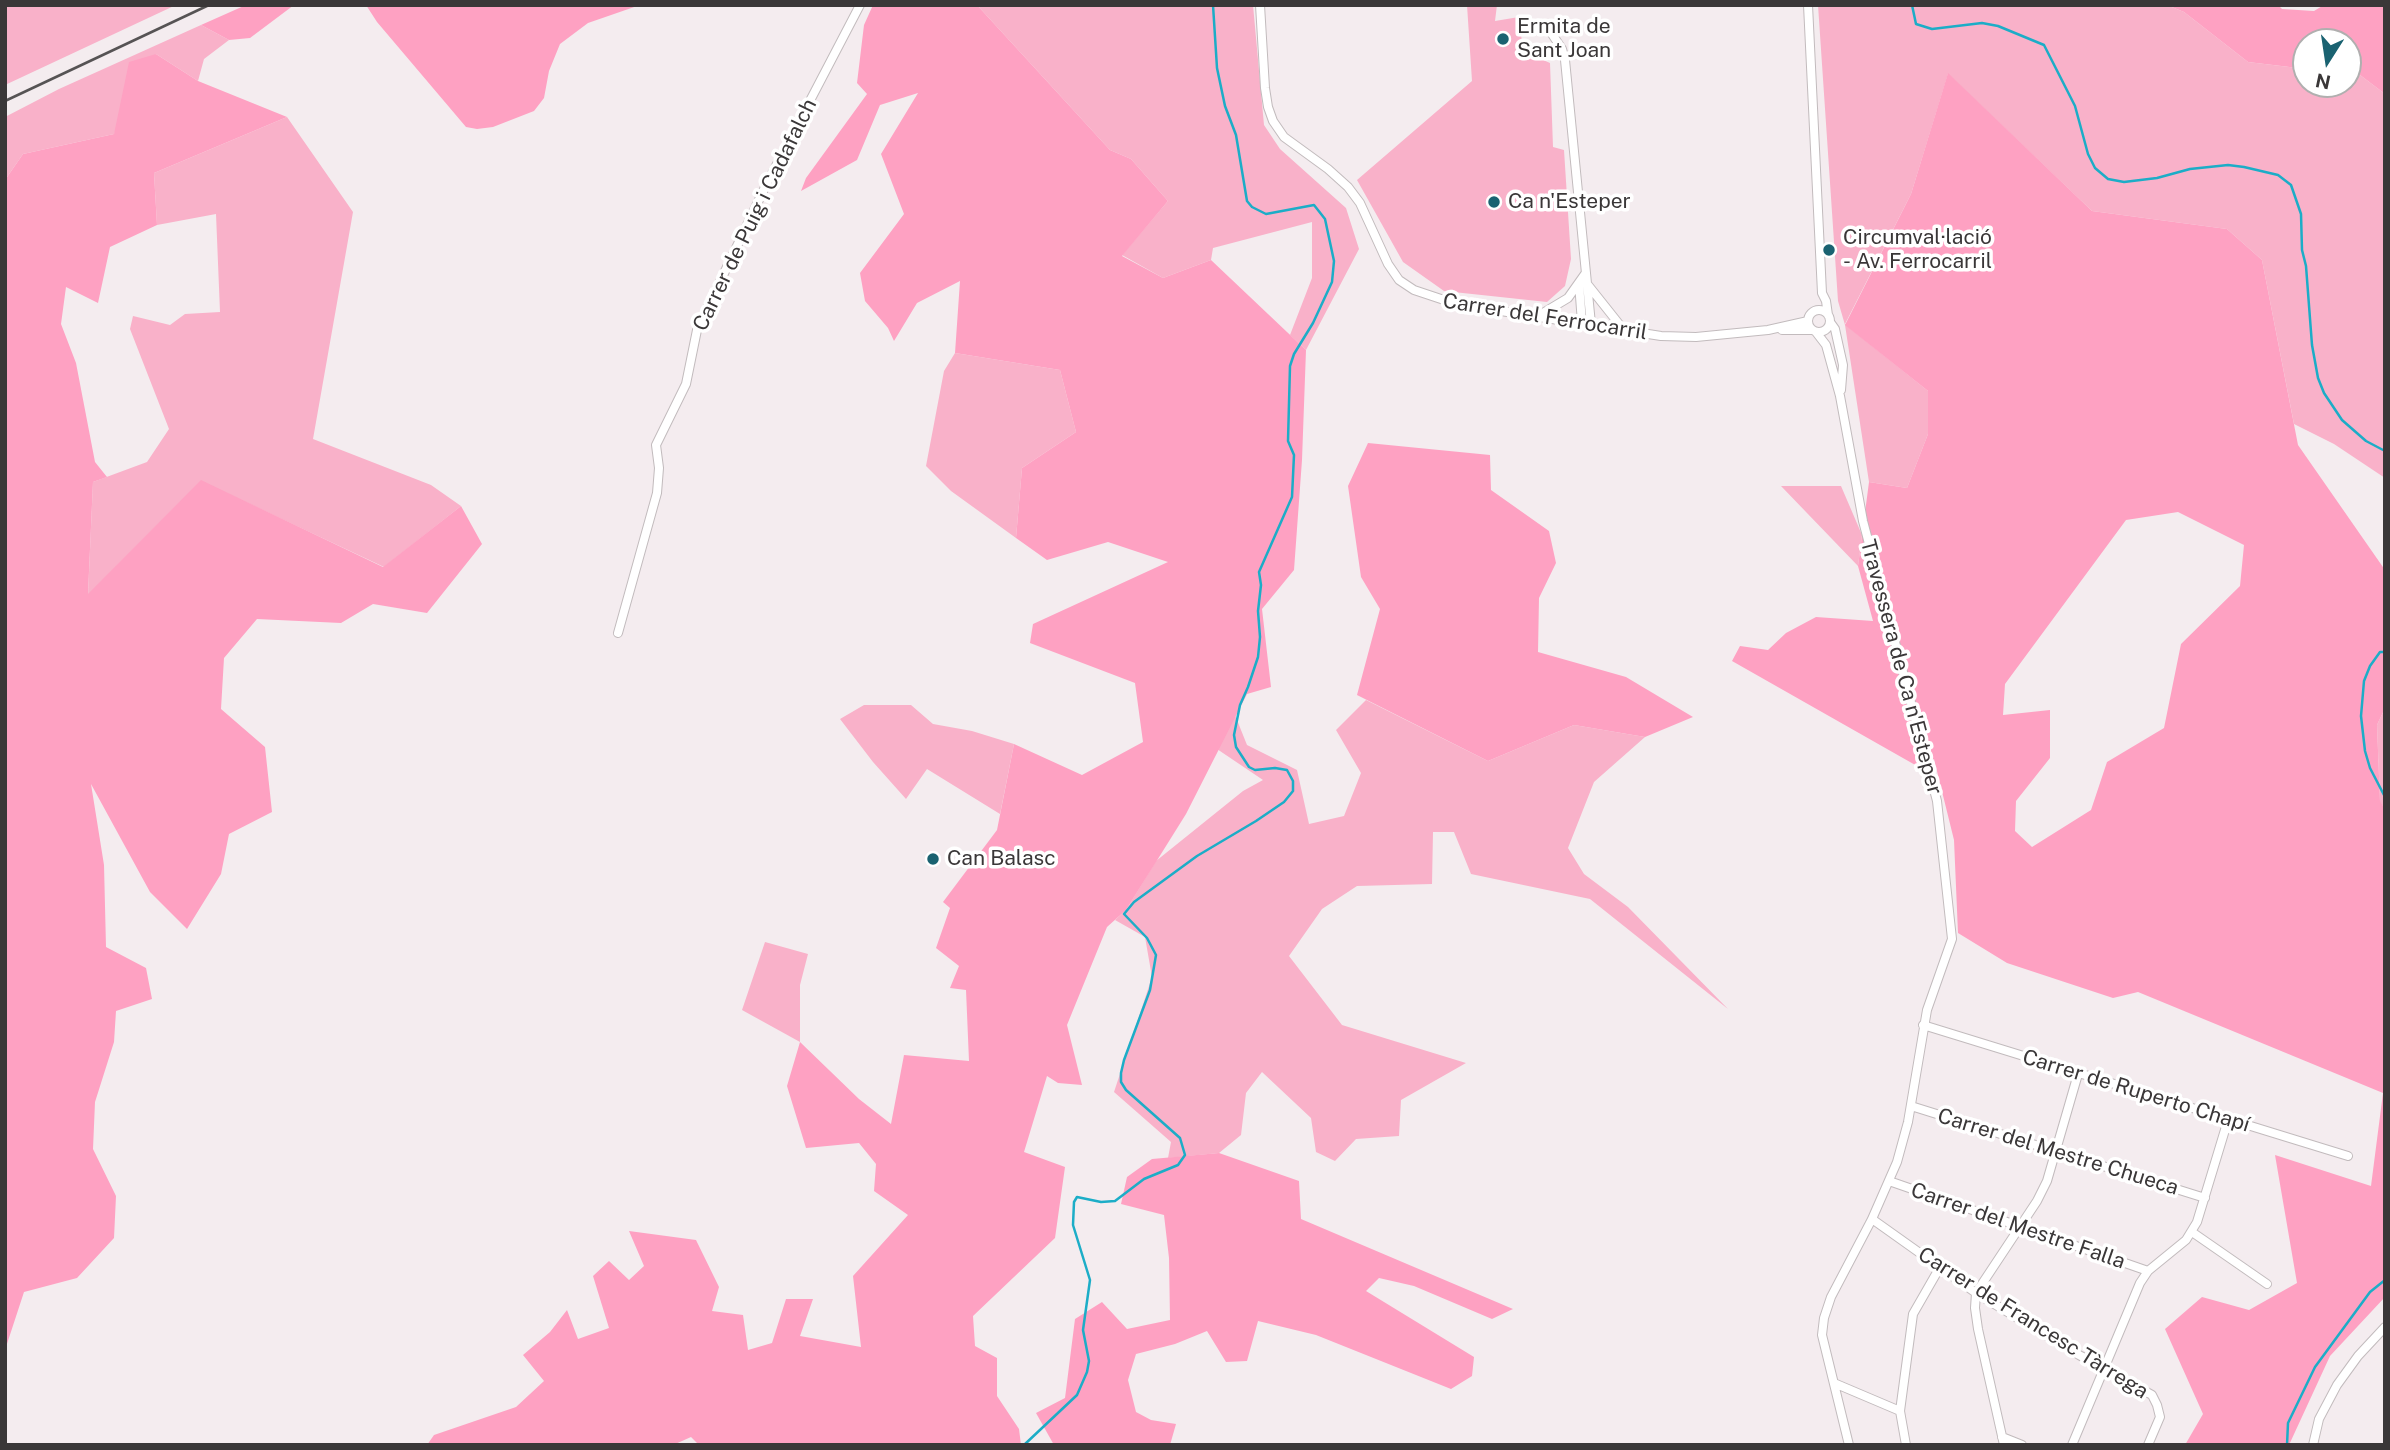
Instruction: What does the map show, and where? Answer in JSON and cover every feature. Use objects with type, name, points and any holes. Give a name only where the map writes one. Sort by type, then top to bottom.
[{"type":"street","name":"Carrer de Puig i Cadafalch","points":[[618,633],[657,493],[659,468],[656,445],[686,384],[697,330],[767,183],[860,5]]},
{"type":"street","name":"Carrer del Ferrocarril","points":[[1261,5],[1265,88],[1273,121],[1284,137],[1335,174],[1348,187],[1360,203],[1388,264],[1399,279],[1414,290],[1456,304],[1661,336],[1696,337],[1768,330],[1814,331]]},
{"type":"street","name":"Travessera de Ca n'Esteper","points":[[1808,5],[1822,293],[1829,319],[1835,329],[1843,365],[1840,396]]},
{"type":"street","points":[[1552,34],[1562,49],[1564,60],[1586,323]]},
{"type":"street","points":[[1538,316],[1568,298],[1583,280]]},
{"type":"street","points":[[1583,280],[1623,329]]},
{"type":"street","name":"Travessera de Ca n'Esteper","points":[[1814,312],[1822,293]]},
{"type":"street","points":[[1823,311],[1829,319],[1825,331],[1814,331],[1808,321],[1814,312],[1823,311]]},
{"type":"street","name":"Carrer del Ferrocarril","points":[[1768,330],[1808,321]]},
{"type":"street","name":"Travessera de Ca n'Esteper","points":[[1814,331],[1826,345],[1840,396],[1863,521],[1937,801],[1952,939],[1923,1025]]},
{"type":"street","points":[[1849,1445],[1822,1335],[1824,1318],[1831,1297],[1872,1219],[1905,1139],[1923,1025]]},
{"type":"street","name":"Carrer de Ruperto Chapí","points":[[1923,1025],[2348,1156]]},
{"type":"street","points":[[2022,1445],[2003,1441],[1975,1308],[1976,1293],[2037,1201],[2057,1152],[2078,1074]]},
{"type":"street","name":"Carrer del Mestre Chueca","points":[[1911,1106],[2205,1198]]},
{"type":"street","points":[[2072,1445],[2140,1283],[2148,1271],[2192,1232],[2228,1120]]},
{"type":"street","name":"Carrer del Mestre Falla","points":[[1889,1181],[2148,1271]]},
{"type":"street","name":"Carrer de Francesc Tàrrega","points":[[1872,1219],[1976,1293],[2152,1395],[2160,1417],[2148,1445]]},
{"type":"street","points":[[2192,1232],[2267,1284]]},
{"type":"street","points":[[1906,1445],[1899,1411],[1913,1314],[1940,1267]]},
{"type":"street","points":[[2313,1445],[2319,1419],[2337,1385],[2358,1356],[2385,1327]]},
{"type":"street","points":[[1834,1383],[1899,1411]]},
{"type":"shaded area","points":[[5,5],[176,5],[5,85]]},
{"type":"shaded area","points":[[246,5],[294,5],[250,38],[229,40],[201,25]]},
{"type":"shaded area","points":[[366,5],[640,5],[588,23],[560,44],[549,71],[544,98],[534,111],[493,127],[477,129],[466,127],[377,22]]},
{"type":"shaded area","points":[[873,5],[977,5],[1110,150],[1131,159],[1168,201],[1122,256],[1163,278],[1211,260],[1306,350],[1294,570],[1262,609],[1271,687],[1247,694],[1186,814],[1126,910],[1107,927],[1067,1025],[1082,1085],[1058,1083],[1047,1076],[1024,1152],[1065,1167],[1055,1238],[973,1316],[975,1346],[997,1358],[997,1396],[1019,1429],[1021,1445],[699,1445],[691,1437],[673,1445],[427,1445],[434,1435],[516,1407],[544,1381],[523,1355],[550,1332],[567,1310],[578,1339],[609,1328],[593,1276],[609,1261],[629,1280],[644,1266],[629,1231],[696,1240],[719,1287],[712,1311],[743,1315],[748,1350],[772,1343],[786,1299],[813,1299],[800,1336],[861,1347],[853,1276],[908,1215],[874,1191],[876,1164],[859,1143],[806,1148],[787,1086],[800,1042],[859,1099],[891,1124],[904,1055],[969,1061],[966,990],[950,988],[959,966],[936,948],[950,908],[943,902],[997,830],[1014,744],[1082,775],[1143,742],[1135,683],[1030,643],[1033,624],[1168,562],[1108,542],[1047,560],[1016,538],[1022,468],[1076,432],[1060,370],[955,353],[960,281],[917,303],[894,341],[888,328],[865,301],[860,273],[904,214],[881,154],[918,93],[880,105],[857,160],[801,191],[806,178],[867,94],[857,83],[864,25]]},
{"type":"shaded area","points":[[977,5],[1253,5],[1264,125],[1280,149],[1346,208],[1359,249],[1306,350],[1290,335],[1312,278],[1312,222],[1213,248],[1211,260],[1163,278],[1122,255],[1168,201],[1131,159],[1110,150]]},
{"type":"shaded area","points":[[1467,5],[1497,5],[1495,21],[1519,17],[1523,51],[1550,63],[1553,147],[1564,150],[1571,259],[1565,286],[1547,302],[1444,291],[1403,262],[1357,180],[1472,81]]},
{"type":"shaded area","points":[[1818,5],[2167,5],[2184,12],[2248,62],[2292,67],[2292,98],[2362,98],[2362,77],[2385,94],[2385,478],[2334,444],[2294,424],[2262,260],[2227,229],[2092,211],[1948,74],[1911,194],[1845,324],[1928,391],[1928,434],[1907,488],[1869,482],[1845,325],[1838,301]]},
{"type":"shaded area","points":[[2167,5],[2278,5],[2282,9],[2314,11],[2324,5],[2385,5],[2385,94],[2362,77],[2362,28],[2292,28],[2292,67],[2248,62],[2184,12]]},
{"type":"shaded area","points":[[201,25],[229,40],[204,59],[198,81],[156,54],[114,134],[23,154],[5,180],[5,117],[59,89]]},
{"type":"shaded area","points":[[156,54],[198,81],[287,117],[154,173],[157,225],[110,247],[98,303],[66,287],[61,324],[76,363],[95,462],[107,477],[93,482],[88,594],[201,480],[383,567],[461,506],[482,544],[427,613],[373,604],[341,623],[257,619],[224,658],[221,709],[265,747],[272,812],[229,834],[221,874],[187,929],[150,892],[91,784],[104,865],[106,947],[146,968],[152,999],[116,1011],[114,1042],[95,1102],[93,1149],[116,1196],[114,1238],[77,1278],[24,1292],[5,1350],[5,180],[23,154],[114,134],[129,62]]},
{"type":"shaded area","points":[[1948,73],[2092,211],[2227,229],[2262,260],[2298,445],[2385,570],[2385,708],[2377,725],[2380,801],[2385,809],[2385,1297],[2330,1356],[2289,1445],[2185,1445],[2203,1414],[2165,1329],[2202,1297],[2249,1310],[2297,1283],[2275,1155],[2371,1186],[2383,1093],[2138,992],[2113,998],[2007,963],[1958,933],[1954,840],[1934,759],[1917,766],[1732,661],[1740,646],[1768,650],[1786,633],[1816,617],[1873,621],[1858,566],[1869,482],[1907,488],[1928,434],[1928,391],[1845,325],[1911,194]],"holes":[[[2178,512],[2244,545],[2240,586],[2181,644],[2164,728],[2107,762],[2091,810],[2032,847],[2015,831],[2016,801],[2050,758],[2050,710],[2003,715],[2005,684],[2126,520]]]},
{"type":"shaded area","points":[[287,117],[353,212],[313,439],[431,485],[461,506],[384,567],[201,481],[88,595],[93,482],[147,462],[169,429],[130,329],[133,316],[170,325],[185,314],[220,312],[216,214],[157,225],[154,173]]},
{"type":"shaded area","points":[[955,353],[1060,370],[1076,432],[1022,468],[1016,538],[951,491],[926,466],[944,371]]},
{"type":"shaded area","points":[[1368,443],[1490,455],[1491,490],[1549,531],[1556,563],[1539,598],[1538,652],[1626,677],[1693,717],[1645,737],[1574,725],[1488,761],[1357,695],[1380,609],[1361,577],[1348,486]]},
{"type":"shaded area","points":[[1781,486],[1841,486],[1862,535],[1858,566]]},
{"type":"shaded area","points":[[1366,700],[1488,761],[1574,725],[1645,737],[1594,782],[1568,848],[1584,874],[1628,907],[1728,1009],[1590,899],[1471,874],[1454,832],[1433,832],[1432,884],[1357,886],[1322,909],[1289,956],[1342,1025],[1466,1063],[1401,1100],[1399,1136],[1356,1139],[1335,1161],[1316,1152],[1311,1118],[1262,1072],[1246,1093],[1241,1135],[1219,1153],[1168,1158],[1171,1142],[1114,1092],[1152,977],[1145,937],[1115,920],[1126,910],[1156,861],[1243,791],[1263,780],[1217,749],[1235,715],[1247,745],[1297,770],[1309,824],[1344,816],[1361,773],[1336,730]]},
{"type":"shaded area","points":[[864,705],[911,705],[933,724],[972,731],[1014,744],[1000,814],[927,769],[906,799],[840,719]]},
{"type":"shaded area","points":[[2385,708],[2385,809],[2380,802],[2377,725]]},
{"type":"shaded area","points":[[765,942],[808,954],[800,985],[800,1042],[742,1010]]},
{"type":"shaded area","points":[[1219,1153],[1299,1181],[1301,1219],[1513,1309],[1492,1319],[1414,1286],[1379,1278],[1366,1291],[1474,1357],[1472,1376],[1451,1389],[1316,1335],[1258,1321],[1247,1361],[1226,1362],[1207,1331],[1175,1344],[1136,1354],[1128,1380],[1136,1412],[1151,1420],[1176,1424],[1170,1445],[1054,1445],[1036,1413],[1065,1398],[1075,1319],[1102,1302],[1127,1329],[1170,1320],[1169,1258],[1164,1215],[1121,1204],[1127,1177],[1152,1159]]},
{"type":"waterway","points":[[1024,1445],[1077,1395],[1087,1372],[1089,1361],[1083,1330],[1090,1280],[1073,1225],[1074,1202],[1077,1197],[1101,1202],[1115,1201],[1144,1179],[1178,1165],[1185,1155],[1180,1138],[1126,1090],[1121,1082],[1124,1060],[1150,990],[1156,955],[1147,938],[1124,914],[1134,902],[1197,856],[1256,821],[1284,802],[1293,791],[1293,781],[1287,770],[1255,770],[1249,767],[1236,747],[1234,735],[1240,705],[1258,657],[1261,585],[1259,572],[1292,497],[1294,455],[1288,441],[1290,366],[1332,282],[1334,261],[1325,219],[1314,205],[1266,214],[1252,207],[1247,201],[1236,135],[1225,106],[1217,68],[1213,5]]},
{"type":"waterway","points":[[1912,5],[1916,24],[1932,29],[1982,23],[1998,26],[2044,45],[2075,106],[2088,154],[2095,168],[2108,179],[2124,182],[2157,178],[2190,169],[2228,165],[2278,175],[2291,185],[2301,214],[2302,250],[2318,378],[2324,393],[2342,420],[2366,441],[2385,451]]},
{"type":"waterway","points":[[2385,652],[2380,652],[2364,681],[2361,716],[2370,768],[2385,797]]},
{"type":"waterway","points":[[2287,1445],[2288,1423],[2315,1367],[2370,1292],[2385,1280]]},
{"type":"railway","points":[[5,101],[209,5]]},
{"type":"place","name":"Ermita de Sant Joan","points":[[1503,39]]},
{"type":"place","name":"Ca n'Esteper","points":[[1494,202]]},
{"type":"place","name":"Circumval·lació - Av. Ferrocarril","points":[[1829,250]]},
{"type":"place","name":"Can Balasc","points":[[933,859]]}]
